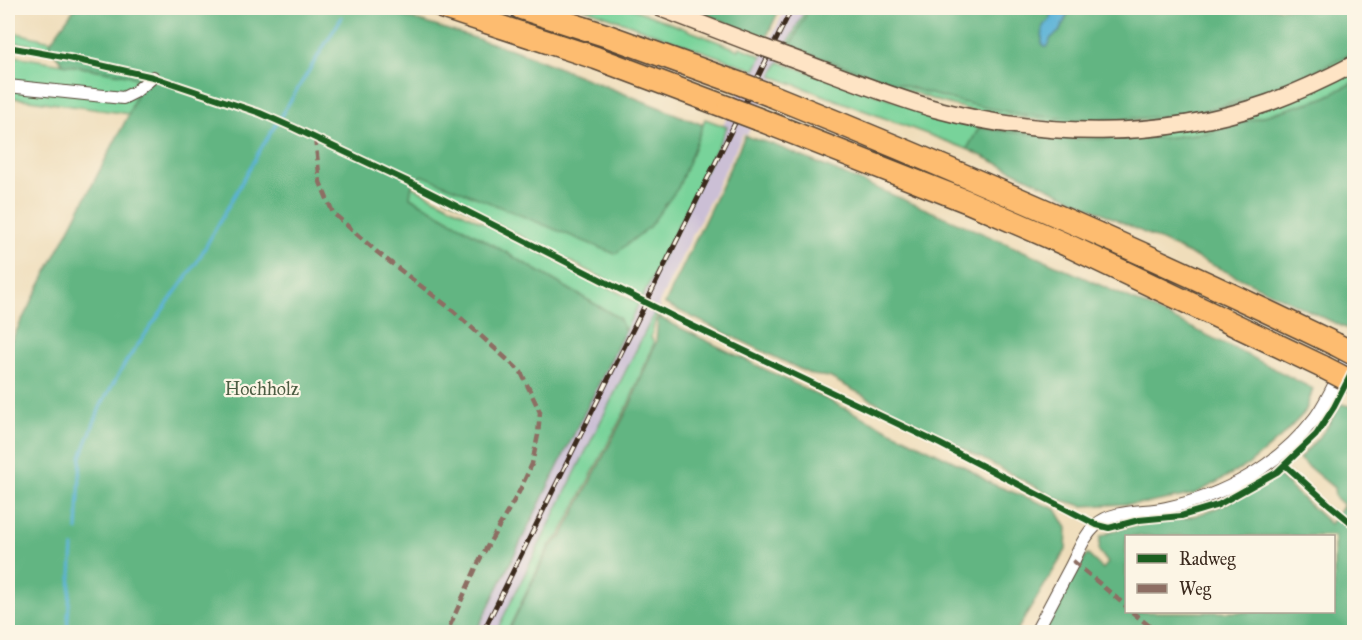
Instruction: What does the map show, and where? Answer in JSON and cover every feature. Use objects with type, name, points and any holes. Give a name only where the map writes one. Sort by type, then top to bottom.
[{"type":"highway","points":[[444,8],[596,58],[966,201],[1067,245],[1354,383]]},
{"type":"highway","points":[[521,8],[608,36],[741,84],[937,163],[1076,223],[1348,347]]},
{"type":"main road","points":[[660,8],[891,95],[936,109],[981,120],[1072,130],[1129,129],[1207,119],[1267,103],[1320,82],[1354,63]]},
{"type":"street","points":[[8,86],[123,98],[135,92],[153,77]]},
{"type":"street","points":[[1036,633],[1082,543],[1097,525],[1108,518],[1125,513],[1158,510],[1214,495],[1247,478],[1277,457],[1315,417],[1348,347]]},
{"type":"shaded area","points":[[786,8],[806,8],[786,47],[790,49],[779,62],[771,77],[775,79],[747,135],[743,134],[658,305],[660,307],[658,312],[655,311],[496,632],[476,632],[639,303],[637,302],[642,297],[727,128],[723,126],[735,100],[750,70],[754,71]]},
{"type":"green space","name":"Hochholz","points":[[75,8],[376,8],[514,50],[703,125],[678,188],[649,227],[615,254],[422,175],[413,185],[410,197],[619,318],[625,331],[476,632],[8,632],[8,347],[129,114],[141,81],[128,75],[63,64],[50,48],[51,41]]},
{"type":"green space","points":[[584,8],[631,8],[739,50],[740,47],[762,56],[755,70]]},
{"type":"green space","points":[[689,8],[780,8],[766,38]]},
{"type":"green space","points":[[806,8],[809,8],[791,45],[809,54],[939,96],[1027,115],[1072,119],[1163,117],[1205,111],[1312,73],[1354,52],[1354,59],[1265,98],[1206,113],[1163,120],[1072,124],[982,113],[938,101],[806,56],[786,47]]},
{"type":"green space","points":[[809,8],[1050,8],[1051,37],[1059,32],[1071,8],[1354,8],[1354,52],[1263,93],[1198,112],[1124,119],[1057,118],[1001,111],[945,98],[810,54],[791,45]]},
{"type":"green space","points":[[8,31],[51,41],[50,48],[8,41]]},
{"type":"green space","points":[[8,55],[129,75],[141,80],[129,114],[8,97]]},
{"type":"green space","points":[[779,62],[934,113],[1118,136],[1354,73],[1354,82],[1324,98],[1211,132],[1165,138],[1072,139],[979,128],[967,149],[772,76]]},
{"type":"green space","points":[[1354,82],[1354,332],[967,149],[979,128],[1072,139],[1165,138],[1211,132],[1324,98]]},
{"type":"green space","points":[[705,119],[727,127],[642,298],[413,181],[421,175],[678,188]]},
{"type":"green space","points":[[745,136],[772,144],[1045,260],[1247,355],[1313,389],[1305,412],[1281,437],[1248,465],[1195,494],[1149,503],[1083,506],[1058,499],[829,377],[812,375],[665,304]]},
{"type":"green space","points":[[411,186],[639,303],[625,331],[619,318],[410,197]]},
{"type":"green space","points":[[655,312],[657,313],[651,337],[654,343],[628,405],[560,535],[549,546],[507,632],[496,632]]},
{"type":"green space","points":[[658,317],[967,468],[990,483],[1056,509],[1067,528],[1066,550],[1016,632],[508,632],[550,547],[562,536],[630,405],[656,342]]},
{"type":"green space","points":[[1341,404],[1354,407],[1354,632],[1042,632],[1087,554],[1103,569],[1108,563],[1099,551],[1100,537],[1111,532],[1133,526],[1179,520],[1202,513],[1235,499],[1277,475],[1330,524],[1344,505],[1335,497],[1334,488],[1299,459],[1326,429]]},
{"type":"water","points":[[1050,8],[1071,8],[1059,32],[1051,38],[1047,47],[1044,47],[1042,43],[1043,26],[1051,18]]},
{"type":"waterway","points":[[77,530],[81,457],[101,405],[127,360],[197,262],[260,150],[342,17]]},
{"type":"waterway","points":[[67,632],[73,547]]},
{"type":"railway","points":[[483,632],[792,8]]},
{"type":"marked path","points":[[315,138],[320,182],[333,213],[377,252],[451,309],[521,372],[540,412],[532,464],[519,492],[480,559],[447,632]]},
{"type":"marked path","points":[[1073,561],[1125,605]]},
{"type":"marked path","points":[[1133,613],[1157,632]]},
{"type":"cycle path","points":[[8,47],[153,77],[260,113],[413,184],[676,318],[940,444],[1097,525],[1109,528],[1139,520],[1181,516],[1218,505],[1277,472],[1316,435],[1334,407],[1354,368]]},
{"type":"cycle path","points":[[1285,465],[1354,525]]}]
